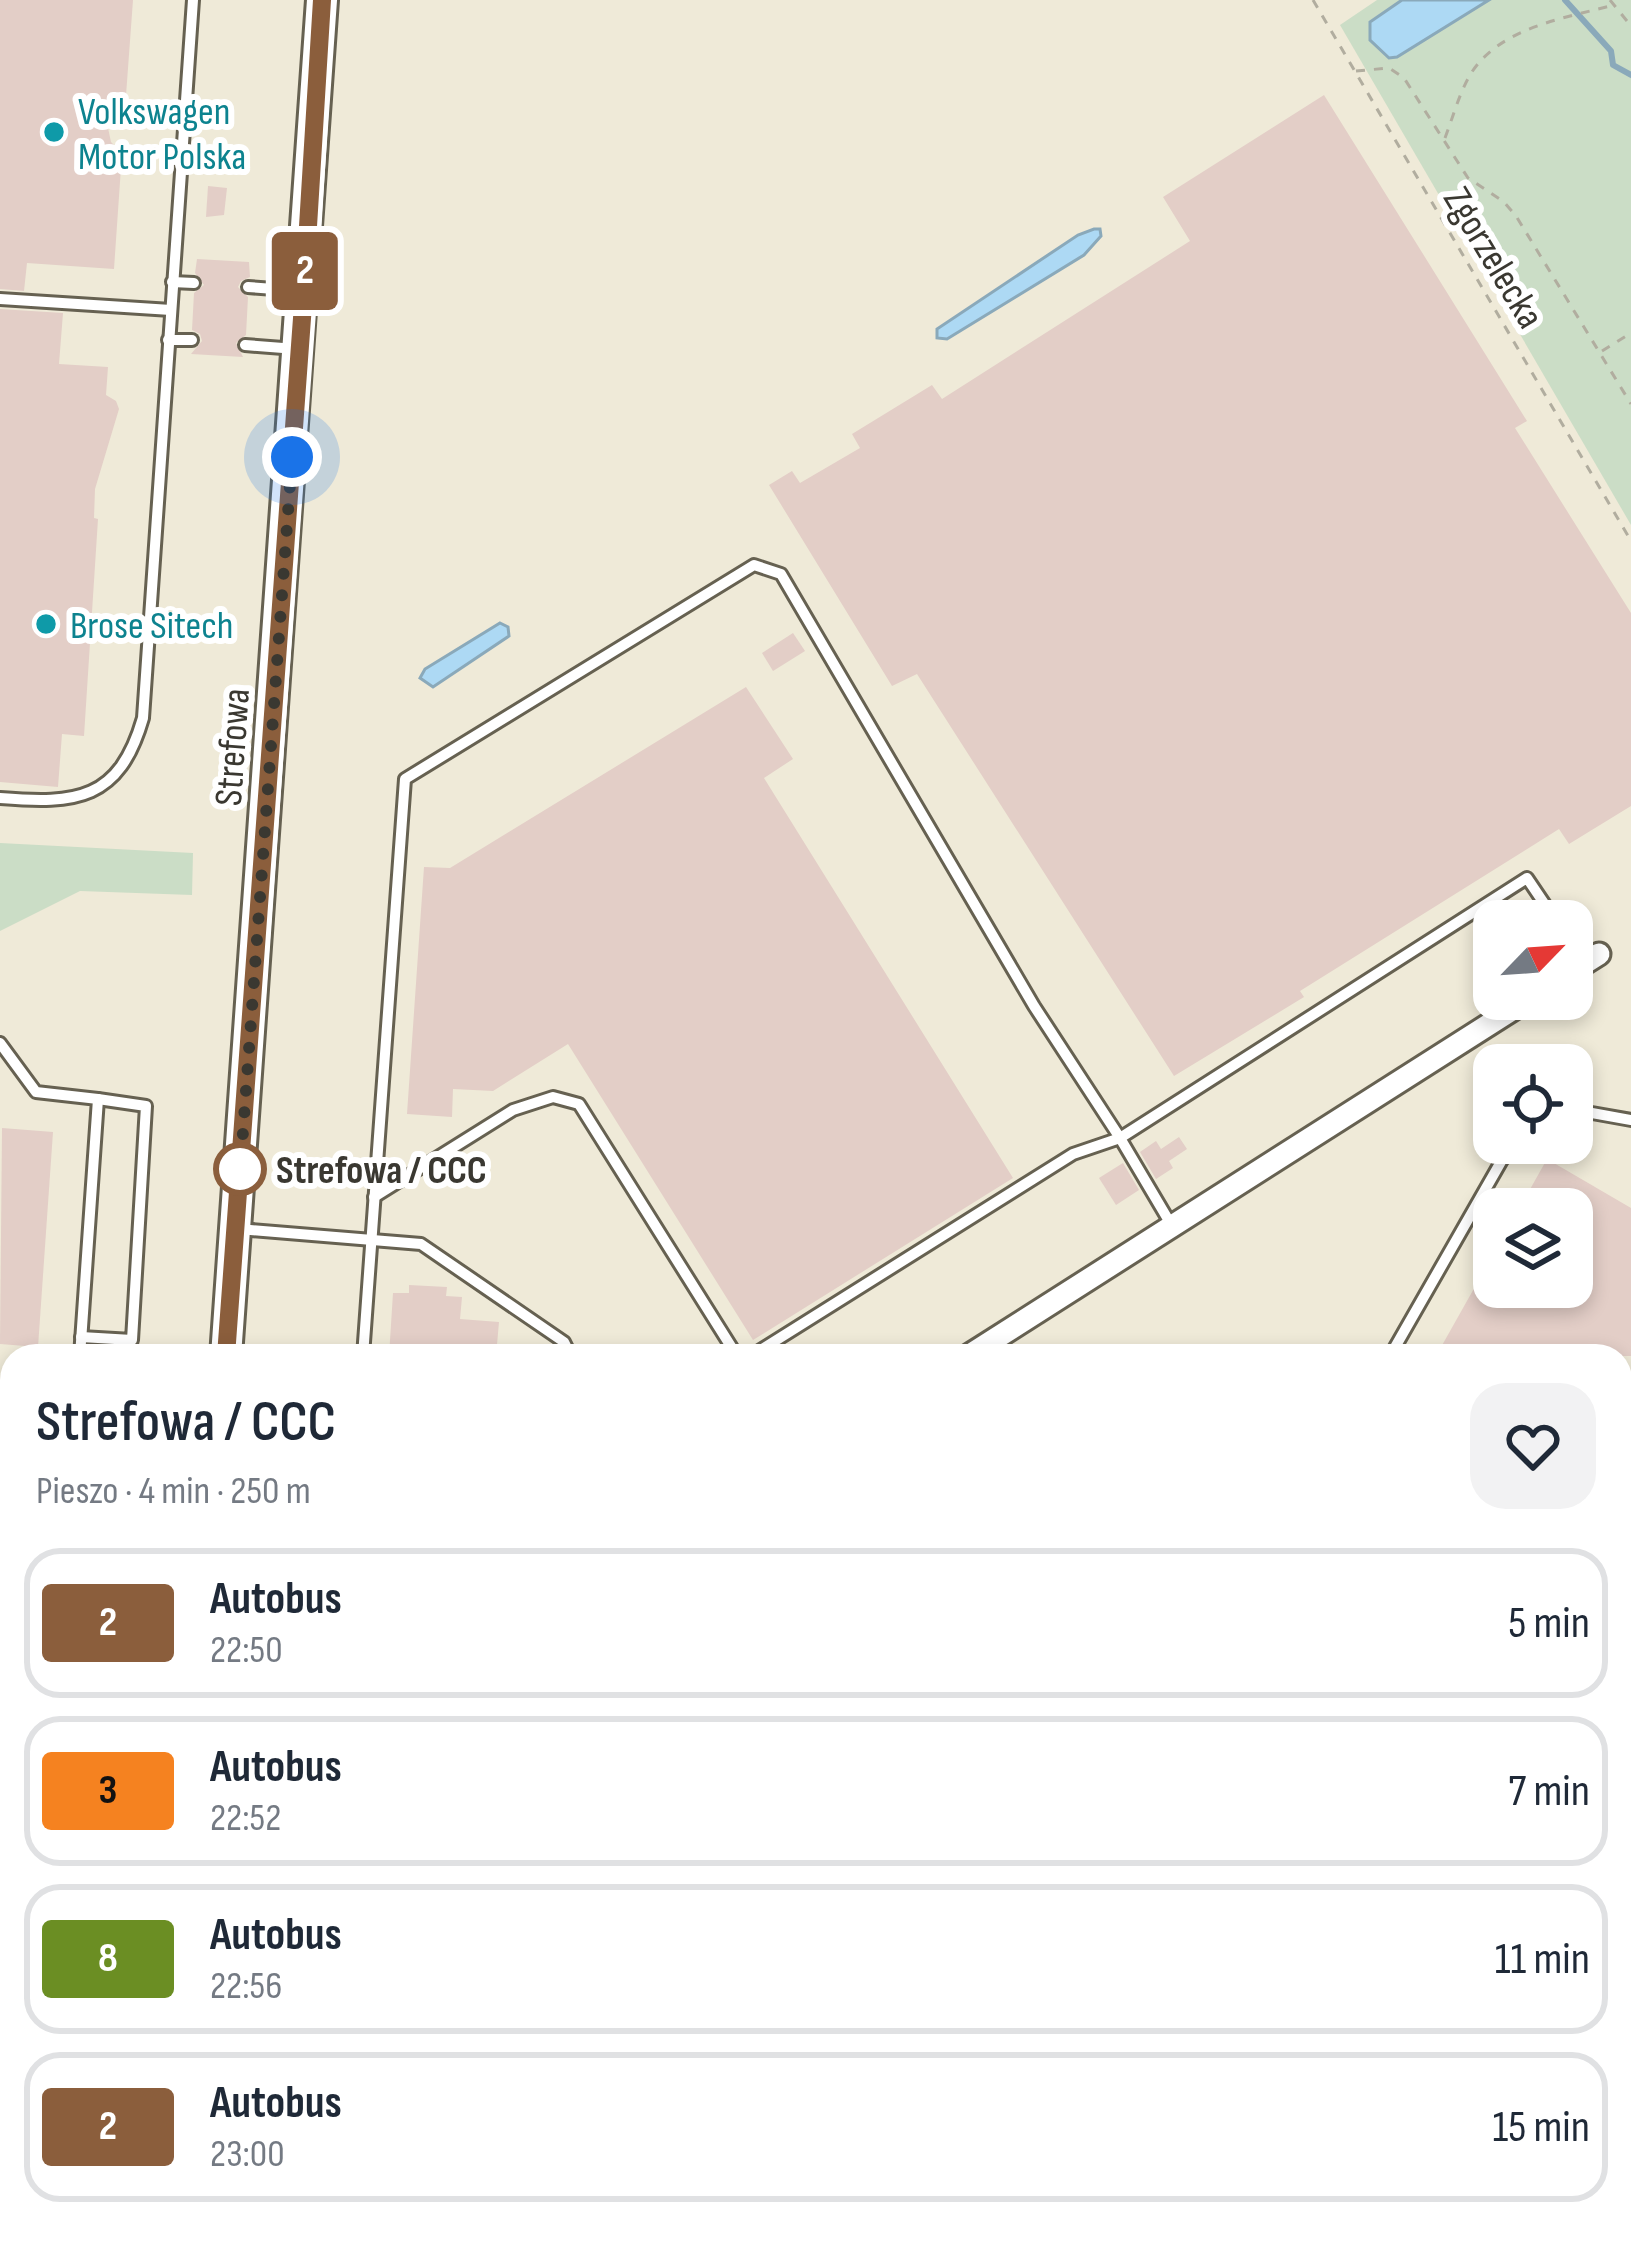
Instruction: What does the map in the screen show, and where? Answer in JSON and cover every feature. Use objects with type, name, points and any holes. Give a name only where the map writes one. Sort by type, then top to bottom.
[{"type":"street","name":"Strefowa","points":[[227,1344],[322,0]]},
{"type":"street","points":[[987,1344],[1495,1020]]},
{"type":"lane","points":[[0,798],[77,799],[113,776],[137,740],[143,718],[193,0]]},
{"type":"lane","points":[[172,282],[194,284]]},
{"type":"lane","points":[[248,287],[304,291]]},
{"type":"lane","points":[[0,299],[171,310]]},
{"type":"lane","points":[[168,340],[192,340]]},
{"type":"lane","points":[[245,345],[299,350]]},
{"type":"lane","points":[[364,1344],[405,779],[754,566],[781,574],[1034,1006],[1172,1226]]},
{"type":"lane","points":[[1493,900],[1527,878],[1542,900]]},
{"type":"lane","points":[[770,1344],[1073,1154],[1120,1138],[1473,912]]},
{"type":"lane","points":[[0,1043],[36,1092],[146,1106],[132,1340],[81,1337]]},
{"type":"lane","points":[[374,1197],[513,1111],[554,1097],[579,1104],[729,1344]]},
{"type":"lane","points":[[81,1344],[98,1100]]},
{"type":"lane","points":[[1593,1113],[1631,1120]]},
{"type":"lane","points":[[1397,1344],[1500,1164]]},
{"type":"lane","points":[[236,1228],[421,1244],[565,1344]]},
{"type":"path","name":"Zgorzelecka","points":[[1313,0],[1631,541]]},
{"type":"path","points":[[1444,140],[1480,62],[1519,34],[1612,2],[1631,26]]},
{"type":"path","points":[[1354,72],[1381,67],[1397,71],[1468,178],[1516,216],[1631,404]]},
{"type":"path","points":[[1600,352],[1631,333]]},
{"type":"green space","points":[[1377,0],[1631,0],[1631,525],[1340,25]]},
{"type":"green space","points":[[0,843],[193,853],[192,895],[80,891],[0,931]]},
{"type":"water","points":[[1402,0],[1489,0],[1389,58],[1370,40],[1370,22]]},
{"type":"water","points":[[1100,229],[1101,236],[1084,255],[947,339],[937,338],[937,329]]},
{"type":"water","points":[[500,623],[508,627],[509,636],[433,687],[420,678],[425,669]]},
{"type":"building","name":"Volkswagen Motor Polska","points":[[0,0],[133,0],[125,109],[113,116],[108,128],[111,142],[122,153],[114,269],[27,263],[24,291],[0,289]]},
{"type":"building","points":[[1324,95],[1527,421],[1515,428],[1631,613],[1631,806],[1569,844],[1559,829],[1300,991],[1304,997],[1174,1076],[917,674],[892,686],[769,485],[792,471],[800,483],[860,448],[852,434],[932,385],[942,399],[1190,241],[1163,197]]},
{"type":"building","points":[[208,186],[227,188],[224,215],[206,217]]},
{"type":"building","points":[[197,259],[249,262],[250,277],[238,287],[248,297],[246,335],[236,343],[243,357],[191,354],[202,341],[192,330],[194,293],[204,285],[195,273]]},
{"type":"building","name":"Brose Sitech","points":[[0,309],[63,313],[59,364],[108,367],[106,395],[119,409],[95,489],[94,518],[98,519],[84,736],[62,734],[58,787],[0,782]]},
{"type":"building","points":[[793,633],[805,651],[773,671],[762,653]]},
{"type":"building","points":[[746,687],[793,759],[764,778],[1013,1178],[753,1340],[568,1044],[493,1091],[453,1089],[452,1117],[407,1114],[424,867],[450,868]]},
{"type":"building","points":[[2,1128],[53,1132],[38,1344],[0,1344]]},
{"type":"building","points":[[1179,1137],[1187,1149],[1169,1161],[1173,1168],[1156,1179],[1140,1152],[1156,1141],[1161,1149]]},
{"type":"building","points":[[1123,1163],[1139,1190],[1116,1205],[1099,1178]]},
{"type":"building","points":[[1544,1164],[1556,1164],[1631,1208],[1631,1344],[1443,1344],[1473,1290],[1473,1308],[1593,1308],[1593,1188],[1531,1188]]},
{"type":"building","points":[[409,1285],[447,1287],[446,1296],[462,1297],[460,1319],[499,1322],[497,1344],[390,1344],[393,1293],[409,1293]]},
{"type":"waterway","points":[[1565,0],[1611,51],[1613,65],[1631,75]]},
{"type":"bus line","name":"2","points":[[227,1344],[322,0]]},
{"type":"place","name":"Volkswagen Motor Polska","points":[[54,132]]},
{"type":"place","name":"Brose Sitech","points":[[46,624]]},
{"type":"place","name":"Strefowa / CCC","points":[[240,1169]]},
{"type":"route","points":[[240,1169],[240,1173],[292,457]]}]
